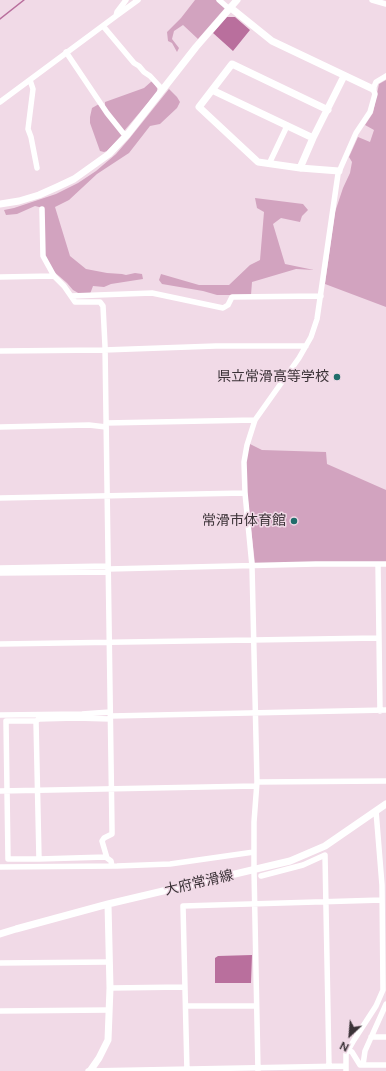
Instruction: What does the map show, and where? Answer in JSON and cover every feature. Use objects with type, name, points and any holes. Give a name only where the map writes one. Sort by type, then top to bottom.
[{"type":"street","points":[[116,16],[117,12],[126,0]]},
{"type":"street","points":[[0,102],[138,0]]},
{"type":"street","points":[[219,0],[272,41],[373,90]]},
{"type":"street","points":[[0,204],[19,201],[39,195],[74,179],[109,154],[127,135],[196,47],[237,0]]},
{"type":"street","points":[[372,0],[386,4]]},
{"type":"street","points":[[103,26],[134,63],[150,76],[162,89]]},
{"type":"street","points":[[66,52],[107,113],[123,133],[127,135]]},
{"type":"street","points":[[328,110],[232,64],[199,107],[258,162],[300,168],[339,171]]},
{"type":"street","points":[[300,168],[313,138],[344,76]]},
{"type":"street","points":[[258,1069],[254,904],[254,822],[256,784],[254,640],[252,566],[245,493],[244,462],[247,445],[255,420],[299,358],[306,346],[317,319],[339,171],[356,133],[370,112],[375,94],[373,90],[376,82],[386,76]]},
{"type":"street","points":[[30,80],[33,89],[28,129],[37,168]]},
{"type":"street","points":[[212,90],[313,138]]},
{"type":"street","points":[[269,164],[287,126]]},
{"type":"street","points":[[42,209],[43,256],[54,276],[59,280],[76,302],[102,303],[106,425],[112,789],[112,834],[104,838],[102,842],[106,857],[111,861],[112,866]]},
{"type":"street","points":[[0,277],[54,276]]},
{"type":"street","points":[[71,296],[152,293],[223,308],[228,305],[232,297],[321,296]]},
{"type":"street","points":[[0,351],[104,350],[216,346],[306,346]]},
{"type":"street","points":[[0,427],[255,420]]},
{"type":"street","points":[[0,498],[245,493]]},
{"type":"street","points":[[0,574],[108,569],[316,564],[386,564]]},
{"type":"street","points":[[106,857],[8,859],[6,721],[36,721],[39,719],[110,716],[383,711],[378,638],[378,564]]},
{"type":"street","points":[[0,568],[108,569]]},
{"type":"street","points":[[0,644],[378,638]]},
{"type":"street","points":[[0,714],[82,714],[110,716]]},
{"type":"street","points":[[36,721],[39,859]]},
{"type":"street","points":[[0,791],[386,781]]},
{"type":"street","name":"大府常滑線","points":[[0,934],[108,904],[290,861],[325,846],[386,804]]},
{"type":"street","points":[[89,1071],[258,1069],[329,1066],[345,1068],[346,1054],[376,1006],[383,990],[385,957],[382,885],[376,811]]},
{"type":"street","points":[[0,867],[170,864],[254,852]]},
{"type":"street","points":[[261,876],[298,866],[325,856],[329,1066]]},
{"type":"street","points":[[187,1070],[184,906],[382,900]]},
{"type":"street","points":[[89,1071],[99,1058],[108,1040],[110,988],[108,904]]},
{"type":"street","points":[[0,964],[109,962]]},
{"type":"street","points":[[110,988],[185,987]]},
{"type":"street","points":[[186,1006],[256,1006]]},
{"type":"street","points":[[364,1065],[364,1051],[385,1007]]},
{"type":"street","points":[[0,1011],[109,1010]]},
{"type":"street","points":[[371,1037],[386,1037]]},
{"type":"street","points":[[348,1050],[352,1052],[360,1065],[386,1065]]},
{"type":"shaded area","points":[[195,0],[217,0],[225,8],[198,39],[183,25],[174,31],[172,39],[179,48],[177,52],[172,43],[168,41],[167,32],[181,18]]},
{"type":"shaded area","points":[[227,17],[235,17],[250,30],[233,51],[213,33]]},
{"type":"shaded area","points":[[386,80],[386,307],[325,284],[335,212],[350,173],[352,162],[349,157],[358,137],[370,142],[374,130],[365,125],[373,113],[379,84]]},
{"type":"shaded area","points":[[152,81],[157,88],[157,92],[124,131],[105,109],[105,102],[144,88]]},
{"type":"shaded area","points":[[169,89],[180,102],[177,108],[160,124],[150,126],[129,153],[97,174],[69,200],[55,207],[70,256],[86,269],[126,275],[135,273],[142,274],[143,279],[111,284],[104,287],[93,286],[90,294],[80,294],[73,290],[52,270],[44,257],[43,208],[35,206],[17,214],[6,215],[4,210],[56,194],[78,183],[96,171],[116,154]]},
{"type":"shaded area","points":[[99,104],[123,134],[107,151],[104,152],[100,151],[90,123],[92,108]]},
{"type":"shaded area","points":[[255,198],[303,204],[308,210],[302,216],[300,222],[281,218],[273,224],[285,264],[314,270],[296,269],[252,282],[251,295],[217,295],[162,284],[159,280],[161,274],[199,285],[229,285],[250,265],[260,260],[264,212],[257,208]]},
{"type":"shaded area","points":[[250,444],[262,450],[326,452],[327,464],[386,490],[386,562],[255,564],[245,473],[245,461]]},
{"type":"shaded area","points":[[252,955],[251,983],[215,983],[215,958],[218,956]]},
{"type":"waterway","points":[[0,19],[24,0]]},
{"type":"place","name":"県立常滑高等学校","points":[[337,377]]},
{"type":"place","name":"常滑市体育館","points":[[294,521]]}]
